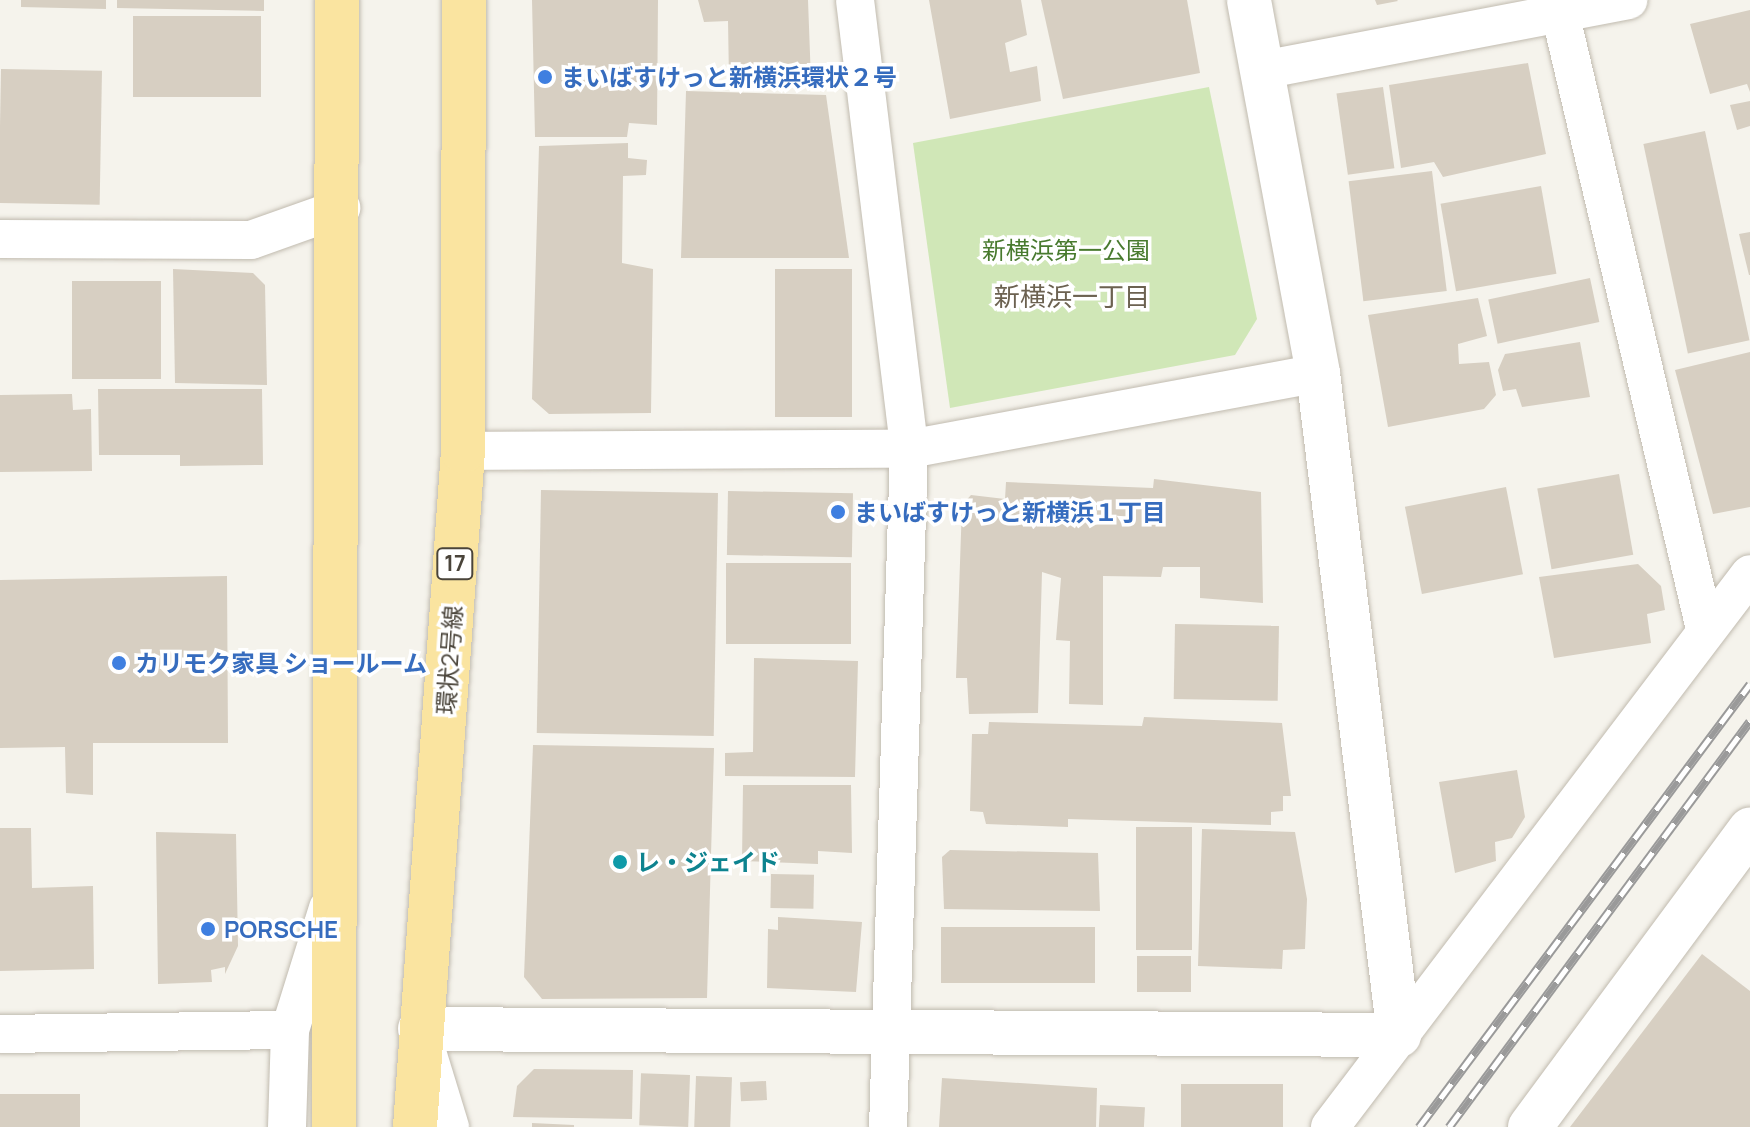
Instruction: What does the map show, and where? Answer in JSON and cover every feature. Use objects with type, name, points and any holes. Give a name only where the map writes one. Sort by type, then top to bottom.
[{"type":"main road","points":[[334,1127],[341,208],[337,0]]},
{"type":"main road","name":"環状2号線","points":[[415,1127],[463,451],[464,0]]},
{"type":"street","points":[[855,0],[909,449],[888,1127]]},
{"type":"street","points":[[1249,0],[1318,373],[1399,1035]]},
{"type":"street","points":[[1262,70],[1559,6],[1628,0]]},
{"type":"street","points":[[1559,6],[1705,629]]},
{"type":"street","points":[[0,239],[251,240],[341,208]]},
{"type":"street","points":[[463,451],[909,449],[1318,373]]},
{"type":"street","points":[[1330,1127],[1705,629],[1750,574]]},
{"type":"street","points":[[1530,1127],[1750,830]]},
{"type":"street","points":[[287,1127],[290,1030],[337,879]]},
{"type":"street","points":[[450,1127],[420,1029],[1399,1035]]},
{"type":"street","points":[[0,1034],[290,1030]]},
{"type":"green space","name":"新横浜第一公園","points":[[1209,87],[1257,319],[1235,355],[950,408],[913,143]]},
{"type":"building","points":[[21,0],[106,0],[106,9],[21,7]]},
{"type":"building","points":[[117,0],[264,0],[264,11],[117,8]]},
{"type":"building","points":[[532,0],[658,0],[657,125],[629,123],[627,137],[535,137]]},
{"type":"building","points":[[698,0],[808,0],[811,81],[729,80],[728,21],[704,22]]},
{"type":"building","points":[[929,0],[1021,0],[1027,35],[1005,43],[1010,72],[1037,66],[1041,101],[950,119]]},
{"type":"building","points":[[1041,0],[1187,0],[1200,73],[1063,99]]},
{"type":"building","points":[[1375,0],[1397,0],[1398,1],[1377,5]]},
{"type":"building","points":[[1750,10],[1750,92],[1747,84],[1710,94],[1690,24]]},
{"type":"building","points":[[133,16],[261,16],[261,97],[133,97]]},
{"type":"building","points":[[1528,63],[1546,154],[1443,177],[1434,162],[1401,168],[1389,85]]},
{"type":"building","points":[[1,69],[102,71],[100,205],[0,203]]},
{"type":"building","points":[[1383,87],[1394,168],[1348,175],[1336,94]]},
{"type":"building","points":[[686,91],[826,95],[849,258],[681,258]]},
{"type":"building","points":[[1750,101],[1750,126],[1737,130],[1730,105]]},
{"type":"building","points":[[1705,131],[1749,340],[1688,353],[1643,144]]},
{"type":"building","points":[[628,143],[628,158],[647,160],[646,175],[623,176],[622,263],[653,269],[651,413],[549,414],[532,399],[539,146]]},
{"type":"building","points":[[1432,171],[1447,291],[1363,301],[1349,181]]},
{"type":"building","points":[[1541,186],[1556,274],[1456,291],[1441,204]]},
{"type":"building","points":[[1750,232],[1750,275],[1749,275],[1739,234]]},
{"type":"building","points":[[173,269],[253,273],[265,285],[267,385],[175,383]]},
{"type":"building","points":[[775,269],[852,269],[852,417],[775,417]]},
{"type":"building","points":[[1590,278],[1599,322],[1498,344],[1488,300]]},
{"type":"building","points":[[72,281],[161,281],[161,379],[72,379]]},
{"type":"building","points":[[1478,298],[1487,336],[1458,344],[1459,364],[1489,362],[1496,395],[1484,409],[1388,427],[1368,315]]},
{"type":"building","points":[[1580,342],[1590,397],[1522,407],[1516,389],[1503,391],[1498,370],[1505,354]]},
{"type":"building","points":[[1750,352],[1750,507],[1713,514],[1675,370]]},
{"type":"building","points":[[98,389],[262,389],[263,465],[180,466],[180,455],[99,455]]},
{"type":"building","points":[[72,394],[73,410],[91,409],[92,471],[0,472],[0,395]]},
{"type":"building","points":[[1619,474],[1633,555],[1552,569],[1537,488]]},
{"type":"building","points":[[1154,479],[1261,492],[1263,603],[1200,598],[1200,567],[1163,567],[1161,577],[1103,576],[1103,705],[1069,704],[1070,641],[1056,640],[1061,578],[1042,572],[1038,713],[969,714],[967,678],[956,678],[962,505],[971,495],[1005,499],[1006,482],[1153,488]]},
{"type":"building","points":[[1506,487],[1523,574],[1422,594],[1405,507]]},
{"type":"building","points":[[541,490],[718,493],[714,736],[537,733]]},
{"type":"building","points":[[728,491],[853,493],[852,557],[727,555]]},
{"type":"building","points":[[726,563],[851,563],[851,644],[726,644]]},
{"type":"building","points":[[1638,564],[1661,586],[1665,610],[1647,614],[1651,643],[1554,658],[1539,577]]},
{"type":"building","points":[[227,576],[228,743],[93,743],[93,795],[66,793],[65,747],[0,748],[0,580]]},
{"type":"building","points":[[1175,624],[1279,626],[1278,701],[1174,699]]},
{"type":"building","points":[[754,658],[858,661],[855,777],[725,776],[725,753],[753,752]]},
{"type":"building","points":[[1144,717],[1282,723],[1291,796],[1283,796],[1283,811],[1271,812],[1271,825],[1068,819],[1068,827],[986,824],[983,812],[970,811],[972,734],[988,734],[989,722],[1142,726]]},
{"type":"building","name":"レ・ジェイド","points":[[533,745],[714,748],[707,998],[542,999],[524,977]]},
{"type":"building","points":[[1517,770],[1525,817],[1512,838],[1495,842],[1496,861],[1455,873],[1439,782]]},
{"type":"building","points":[[743,785],[851,785],[852,853],[818,851],[818,864],[742,861]]},
{"type":"building","points":[[1136,827],[1192,827],[1192,950],[1136,950]]},
{"type":"building","points":[[0,828],[31,828],[32,888],[93,886],[94,969],[0,971]]},
{"type":"building","points":[[1202,829],[1295,832],[1307,899],[1305,949],[1283,950],[1282,969],[1198,966]]},
{"type":"building","points":[[156,832],[236,834],[238,946],[225,974],[225,967],[211,970],[212,982],[158,984]]},
{"type":"building","points":[[950,850],[1098,853],[1100,911],[944,909],[942,857]]},
{"type":"building","points":[[771,874],[814,875],[813,909],[770,908]]},
{"type":"building","points":[[778,917],[862,922],[856,992],[767,988],[768,929],[778,930]]},
{"type":"building","points":[[941,927],[1095,927],[1095,983],[941,983]]},
{"type":"building","points":[[1702,954],[1750,991],[1750,1127],[1570,1127]]},
{"type":"building","points":[[1137,956],[1191,956],[1191,992],[1137,992]]},
{"type":"building","points":[[534,1069],[633,1070],[632,1119],[513,1117],[517,1086]]},
{"type":"building","points":[[641,1073],[690,1075],[688,1127],[639,1125]]},
{"type":"building","points":[[696,1076],[732,1077],[730,1127],[694,1127]]},
{"type":"building","points":[[942,1078],[1097,1088],[1096,1127],[939,1127]]},
{"type":"building","points":[[766,1081],[767,1100],[741,1101],[740,1082]]},
{"type":"building","points":[[1181,1084],[1283,1084],[1283,1127],[1181,1127]]},
{"type":"building","points":[[0,1094],[80,1094],[80,1127],[0,1127]]},
{"type":"building","points":[[1100,1105],[1145,1107],[1144,1127],[1099,1127]]},
{"type":"building","points":[[532,1123],[574,1125],[574,1127],[532,1127]]},
{"type":"railway","points":[[1419,1127],[1750,684]]},
{"type":"railway","points":[[1449,1127],[1750,721]]},
{"type":"place","name":"まいばすけっと新横浜環状２号","points":[[545,77]]},
{"type":"place","name":"まいばすけっと新横浜１丁目","points":[[838,512]]},
{"type":"place","name":"カリモク家具 ショールーム","points":[[119,663]]},
{"type":"place","name":"レ・ジェイド","points":[[620,862]]},
{"type":"place","name":"PORSCHE","points":[[208,929]]},
{"type":"district","name":"新横浜一丁目","points":[[1072,297]]}]
